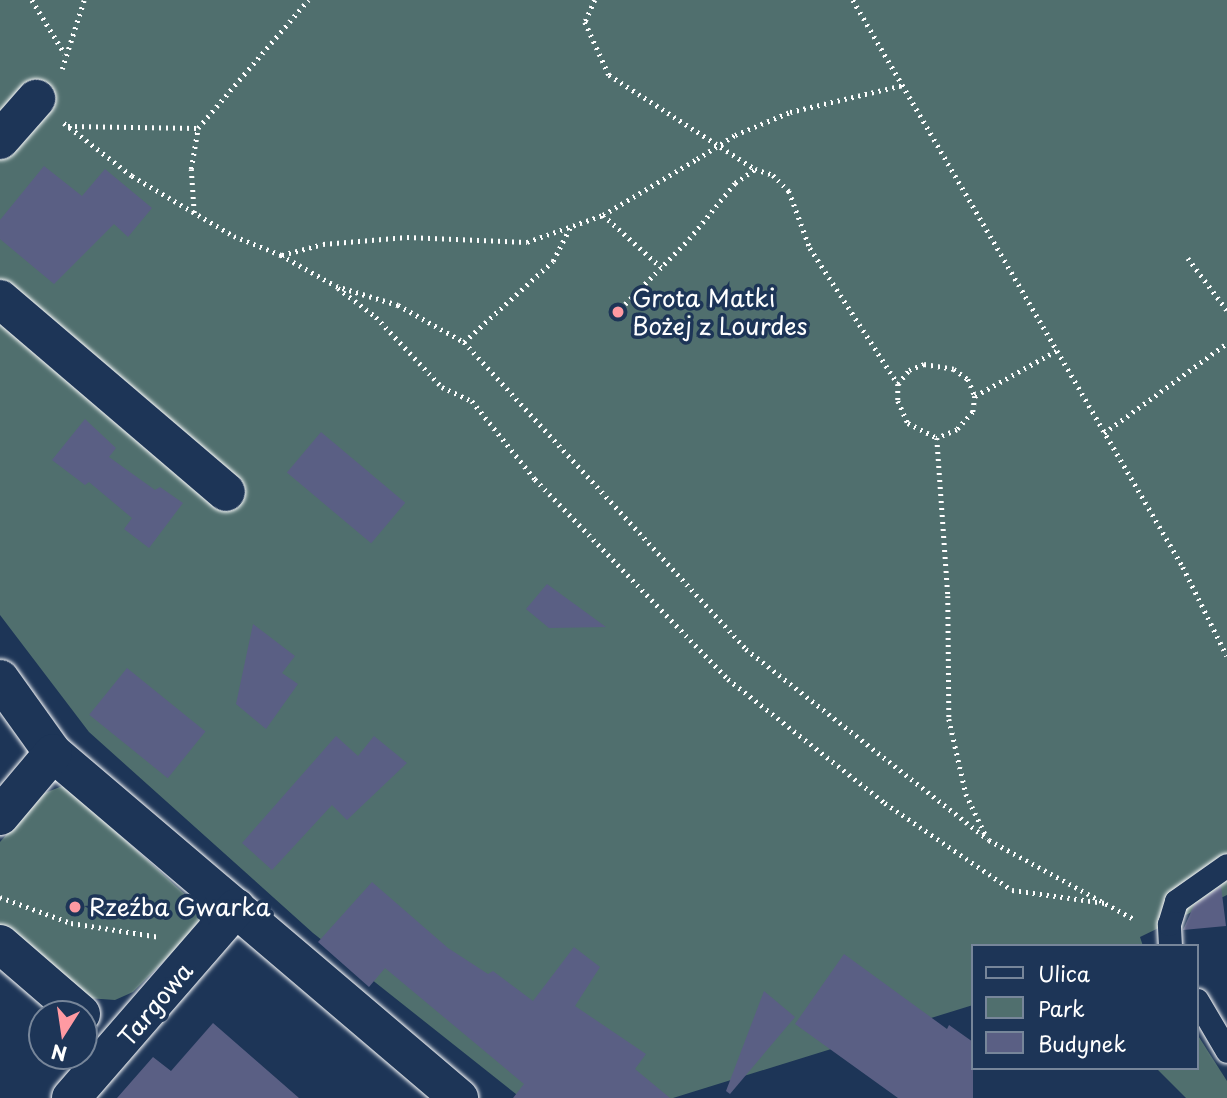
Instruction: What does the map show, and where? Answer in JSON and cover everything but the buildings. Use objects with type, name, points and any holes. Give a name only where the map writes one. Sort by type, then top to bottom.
[{"type":"street","points":[[0,140],[36,99]]},
{"type":"street","points":[[0,299],[226,492]]},
{"type":"street","points":[[0,679],[53,753],[459,1098]]},
{"type":"street","points":[[0,816],[53,753]]},
{"type":"street","name":"Targowa","points":[[71,1098],[120,1047],[236,908]]},
{"type":"street","points":[[0,944],[65,1000]]},
{"type":"street","points":[[98,1028],[120,1047]]},
{"type":"lane","points":[[1169,943],[1176,901],[1227,865]]},
{"type":"lane","points":[[1199,1003],[1227,1051]]},
{"type":"path","points":[[32,0],[65,54]]},
{"type":"path","points":[[83,0],[61,70],[36,99],[132,176],[259,250],[281,255],[336,286],[376,317],[442,387],[472,401],[536,479],[728,679],[885,803],[1012,890],[1109,903]]},
{"type":"path","points":[[194,213],[191,169],[198,128],[308,0]]},
{"type":"path","points":[[595,0],[585,22],[609,75],[755,169],[773,175],[789,191],[810,248],[898,384],[898,401],[908,422],[937,438]]},
{"type":"path","points":[[853,0],[1183,567],[1227,656]]},
{"type":"path","points":[[281,255],[323,244],[407,237],[527,242],[603,215],[735,135],[790,112],[903,85]]},
{"type":"path","points":[[67,126],[198,128]]},
{"type":"path","points":[[625,304],[734,183],[755,169]]},
{"type":"path","points":[[603,215],[661,267]]},
{"type":"path","points":[[464,342],[553,261],[570,227]]},
{"type":"path","points":[[1188,258],[1227,310]]},
{"type":"path","points":[[336,286],[398,305],[464,342],[747,649],[989,840],[1109,903],[1169,943]]},
{"type":"path","points":[[1104,433],[1227,343]]},
{"type":"path","points":[[975,396],[1056,351]]},
{"type":"path","points":[[898,384],[909,370],[924,364],[941,366],[968,379],[975,396],[973,412],[957,430],[937,438]]},
{"type":"path","points":[[937,438],[948,596],[949,719],[966,794],[989,840]]},
{"type":"path","points":[[0,897],[71,923],[172,939]]},
{"type":"green space","points":[[0,0],[1227,0],[1227,895],[1140,937],[1142,944],[972,944],[972,1005],[673,1098],[521,1098],[313,933],[89,732],[0,615]]},
{"type":"green space","points":[[65,785],[200,908],[200,925],[133,992],[115,1000],[87,998],[0,929],[0,842],[42,794]]},
{"type":"green space","points":[[1199,1037],[1227,1081],[1227,1098],[1186,1098],[1158,1070],[1199,1070]]},
{"type":"place","name":"Grota Matki Bożej z Lourdes","points":[[618,312]]},
{"type":"place","name":"Rzeźba Gwarka","points":[[75,907]]}]
